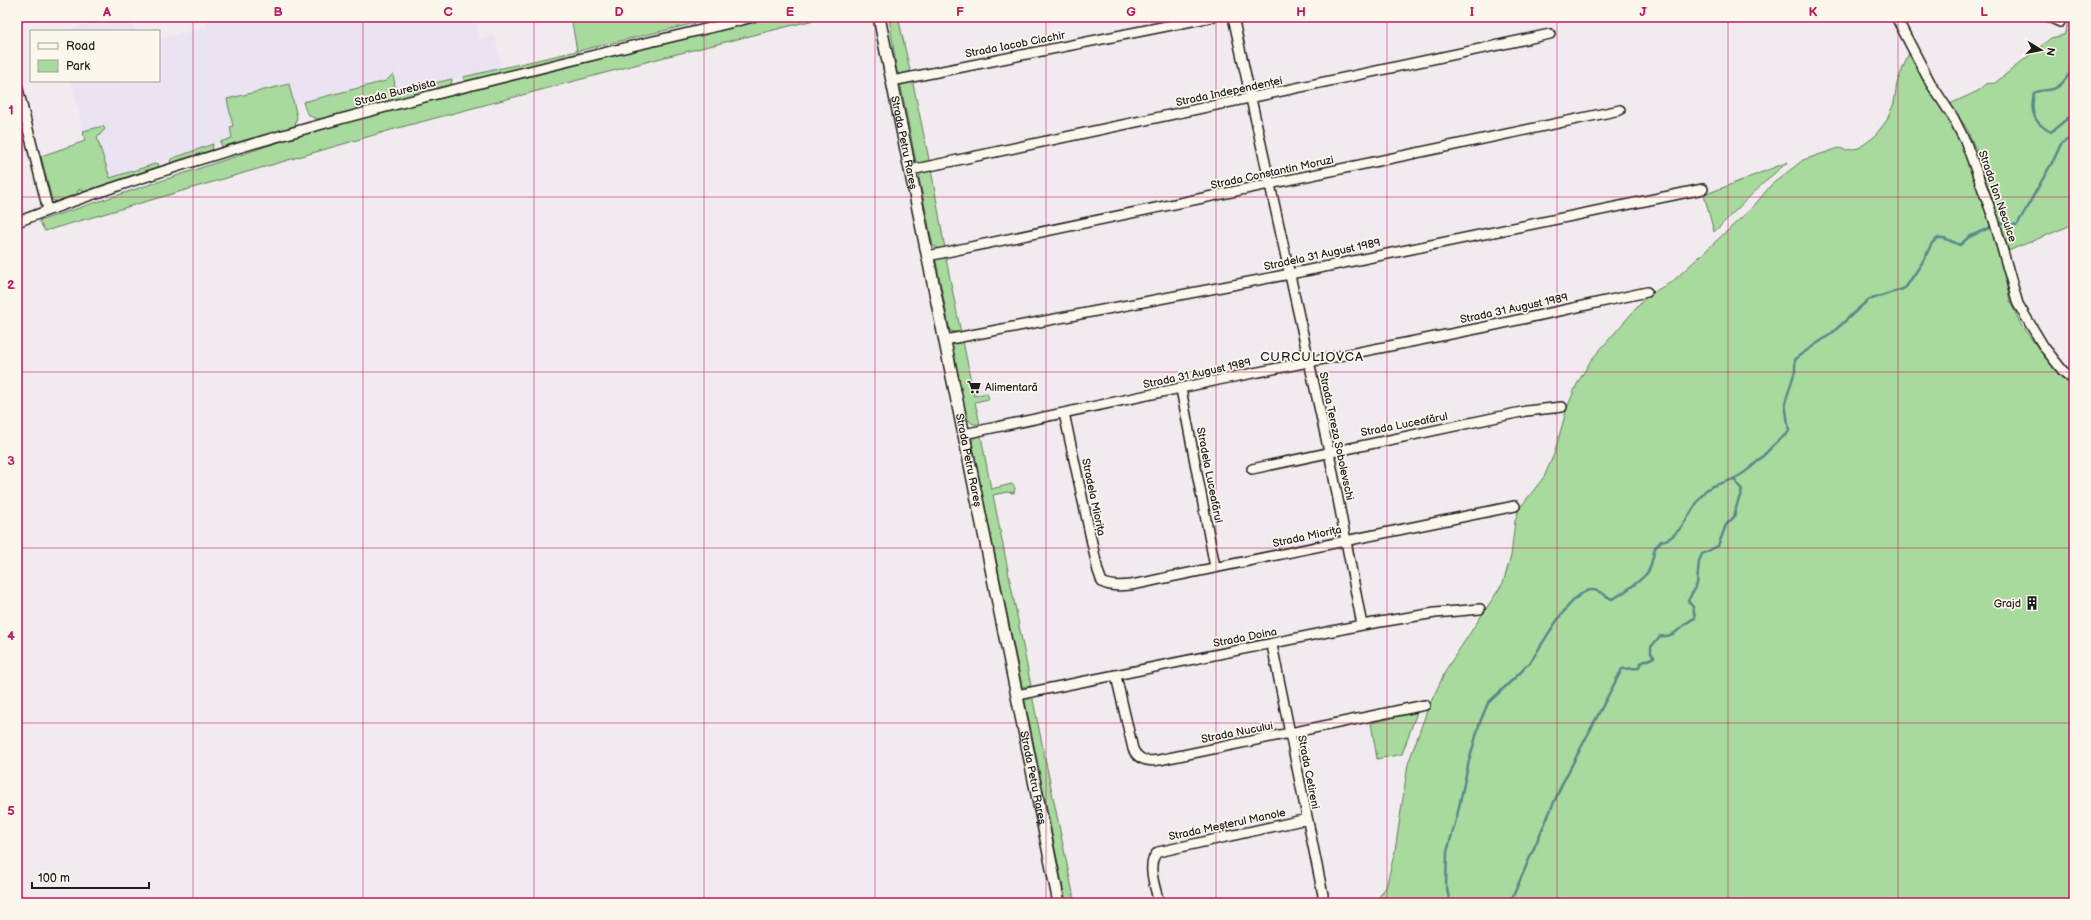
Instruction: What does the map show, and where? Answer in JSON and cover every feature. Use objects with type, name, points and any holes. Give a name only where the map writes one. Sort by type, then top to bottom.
[{"type":"main road","name":"Strada Petru Rareș","points":[[878,17],[911,170],[1059,903]]},
{"type":"street","name":"Strada Burebista","points":[[17,222],[48,210],[281,134],[421,98],[753,17]]},
{"type":"street","name":"Strada Iacob Ciachir","points":[[892,81],[1212,17]]},
{"type":"street","name":"Strada Tereza Sobolevschi","points":[[1233,17],[1329,452],[1362,626]]},
{"type":"street","name":"Strada Ion Neculce","points":[[1896,17],[1931,84],[1953,117],[1966,143],[1994,220],[2018,304],[2044,348],[2063,372],[2074,380]]},
{"type":"street","points":[[2050,17],[2061,19]]},
{"type":"street","name":"Strada Independenței","points":[[911,170],[1251,99],[1550,34]]},
{"type":"street","points":[[17,85],[21,118],[48,210]]},
{"type":"street","name":"Strada Constantin Moruzi","points":[[928,256],[1620,110]]},
{"type":"street","name":"Stradela 31 August 1989","points":[[945,340],[1290,274],[1703,189]]},
{"type":"street","name":"Strada 31 August 1989","points":[[964,434],[1309,362],[1481,328],[1647,292]]},
{"type":"street","name":"Stradela Luceafărul","points":[[1181,389],[1215,567]]},
{"type":"street","name":"Strada Luceafărul","points":[[1252,469],[1526,411],[1562,407]]},
{"type":"street","name":"Stradela Miorița","points":[[1064,413],[1098,571],[1100,579],[1104,583]]},
{"type":"street","name":"Strada Miorița","points":[[1104,583],[1116,586],[1131,584],[1515,506]]},
{"type":"street","name":"Strada Doina","points":[[1017,695],[1362,626],[1435,613],[1480,609]]},
{"type":"street","name":"Strada Cetireni","points":[[1272,645],[1323,895],[1322,903]]},
{"type":"street","name":"Strada Nucului","points":[[1116,676],[1133,749],[1137,756],[1145,760],[1159,760],[1425,705]]},
{"type":"street","name":"Strada Meșterul Manole","points":[[1159,903],[1152,865],[1153,859],[1158,852],[1307,819]]},
{"type":"shaded area","points":[[114,17],[131,17],[135,30],[67,30]]},
{"type":"shaded area","points":[[204,17],[485,17],[485,21],[476,23],[479,39],[495,36],[502,68],[396,92],[392,74],[386,81],[294,104],[289,84],[227,99],[233,126],[230,127],[232,138],[110,178],[97,138],[103,126],[83,131],[71,82],[160,82],[160,39],[207,27]]},
{"type":"shaded area","points":[[991,379],[987,393],[963,398],[961,386]]},
{"type":"green space","points":[[571,17],[717,18],[578,51],[579,55],[465,81],[463,77],[577,51]]},
{"type":"green space","points":[[770,17],[826,17],[665,57],[398,128],[45,231],[39,221],[322,128]]},
{"type":"green space","points":[[889,17],[912,17],[899,21],[911,75],[903,76],[897,72]]},
{"type":"green space","points":[[2070,17],[2074,17],[2074,224],[2008,251],[1977,152],[1967,129],[1950,104],[1978,91],[1985,84],[1995,83],[2051,38],[2064,35]]},
{"type":"green space","points":[[1910,50],[1963,145],[1999,250],[2010,301],[2021,325],[2058,374],[2074,388],[2074,903],[1375,903],[1386,887],[1395,851],[1408,764],[1428,708],[1447,668],[1503,583],[1511,556],[1515,521],[1519,509],[1544,477],[1554,454],[1567,408],[1577,384],[1591,360],[1647,296],[1673,281],[1753,207],[1771,185],[1803,160],[1839,148],[1846,150],[1859,148],[1874,137],[1887,120],[1894,103],[1897,83]]},
{"type":"green space","points":[[393,74],[396,92],[452,79],[451,85],[319,119],[309,115],[305,109],[303,102],[386,81]]},
{"type":"green space","points":[[912,79],[930,164],[921,166],[920,163],[916,162],[901,87],[901,84]]},
{"type":"green space","points":[[289,84],[297,117],[295,126],[223,148],[220,142],[232,138],[230,127],[233,126],[227,99]]},
{"type":"green space","points":[[103,126],[105,129],[97,138],[110,178],[158,163],[159,168],[85,194],[82,193],[82,189],[78,190],[77,196],[58,202],[52,200],[41,156],[85,141],[83,131]]},
{"type":"green space","points":[[213,144],[212,152],[173,165],[170,164],[171,159]]},
{"type":"green space","points":[[1788,162],[1759,187],[1714,232],[1704,195]]},
{"type":"green space","points":[[931,169],[945,249],[938,250],[937,247],[933,246],[919,178],[922,170]]},
{"type":"green space","points":[[945,254],[961,333],[950,331],[936,261],[936,259]]},
{"type":"green space","points":[[963,341],[974,396],[987,393],[989,399],[975,402],[980,424],[973,424],[967,419],[952,345]]},
{"type":"green space","points":[[981,436],[991,489],[1012,484],[1015,488],[1014,493],[1007,492],[993,495],[1031,686],[1026,687],[1022,686],[972,443],[974,437]]},
{"type":"green space","points":[[1033,697],[1075,903],[1066,903],[1025,701]]},
{"type":"green space","points":[[1417,712],[1402,754],[1377,759],[1371,723]]},
{"type":"waterway","points":[[2074,68],[2063,83],[2057,87],[2051,90],[2034,93],[2032,105],[2034,116],[2040,125],[2051,132],[2068,118],[2074,118]]},
{"type":"waterway","points":[[2001,223],[2017,225],[2061,144],[2074,135]]},
{"type":"waterway","points":[[1450,903],[1446,884],[1447,852],[1457,816],[1469,761],[1480,722],[1488,703],[1522,671],[1525,666],[1529,664],[1557,621],[1575,599],[1583,593],[1592,590],[1600,592],[1612,599],[1632,586],[1649,570],[1656,547],[1661,541],[1668,539],[1681,528],[1700,497],[1707,489],[1740,476],[1746,472],[1787,434],[1789,431],[1785,403],[1795,371],[1795,360],[1800,355],[1831,334],[1868,300],[1906,287],[1922,263],[1932,243],[1938,238],[1944,238],[1960,245],[1969,237],[1993,226]]},
{"type":"waterway","points":[[1510,903],[1562,784],[1622,669],[1638,668],[1641,663],[1654,657],[1651,653],[1651,647],[1660,636],[1675,633],[1690,620],[1695,618],[1693,607],[1688,601],[1697,584],[1699,561],[1702,554],[1718,546],[1726,525],[1734,517],[1742,491],[1734,479]]},
{"type":"place","name":"Alimentară","points":[[974,387]]},
{"type":"place","name":"Grajd","points":[[2032,603]]},
{"type":"district","name":"CURCULIOVCA","points":[[1312,356]]}]
